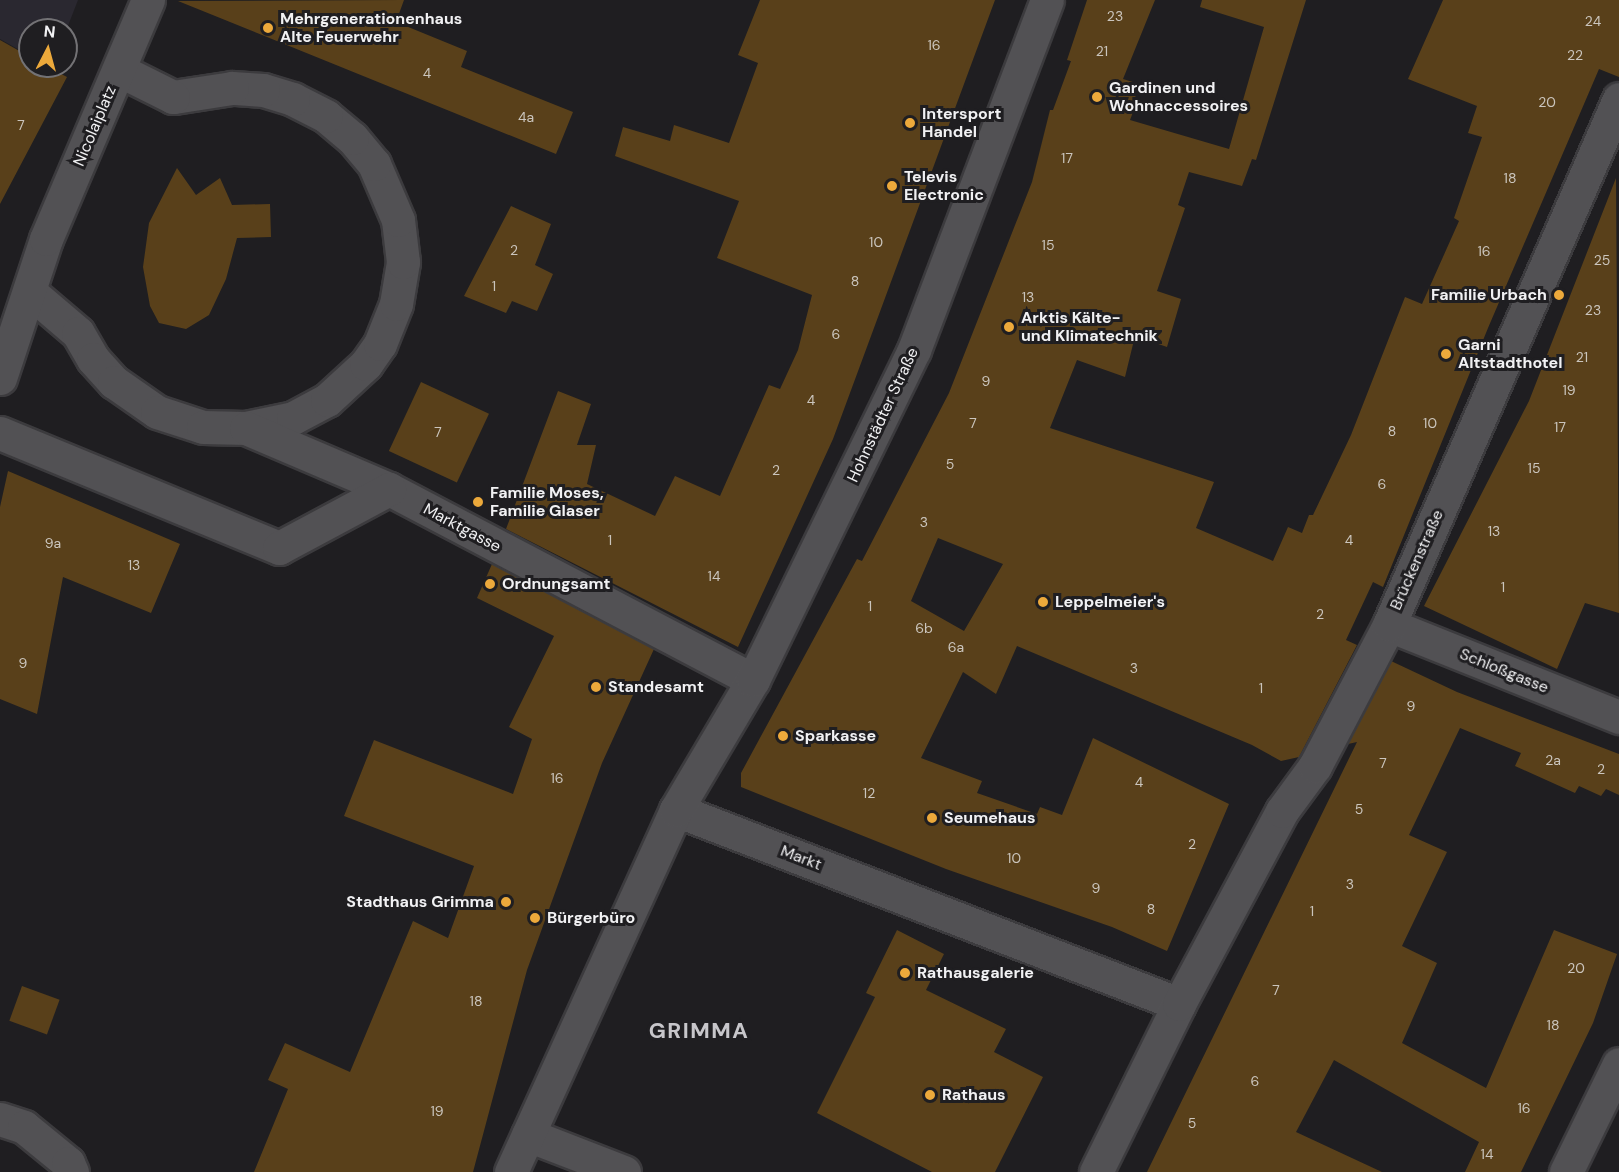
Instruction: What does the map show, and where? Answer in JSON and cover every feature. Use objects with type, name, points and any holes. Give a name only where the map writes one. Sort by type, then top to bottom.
[{"type":"street","points":[[119,70],[148,0]]},
{"type":"street","name":"Hohnstädter Straße","points":[[676,810],[753,680],[914,350],[1047,0]]},
{"type":"street","name":"Nicolaiplatz","points":[[119,70],[173,98],[232,88],[263,90],[293,99],[326,116],[352,138],[374,164],[389,191],[398,220],[403,262],[396,304],[380,344],[366,364],[327,400],[293,418],[246,428],[203,427],[157,411],[114,382],[93,359],[78,333],[30,292],[46,239],[119,70]]},
{"type":"street","name":"Brückenstraße","points":[[1179,1004],[1282,811],[1316,766],[1389,625],[1619,99]]},
{"type":"street","points":[[0,378],[30,292]]},
{"type":"street","name":"Marktgasse","points":[[246,428],[388,489],[753,680]]},
{"type":"street","points":[[0,433],[279,548],[388,489]]},
{"type":"street","name":"Schloßgasse","points":[[1389,625],[1619,717]]},
{"type":"street","points":[[512,1172],[676,810]]},
{"type":"street","name":"Markt","points":[[676,810],[1179,1004]]},
{"type":"street","points":[[1096,1172],[1179,1004]]},
{"type":"street","points":[[1566,1172],[1619,1064]]},
{"type":"street","points":[[0,1119],[24,1127],[68,1163],[72,1172]]},
{"type":"street","points":[[528,1135],[624,1172]]},
{"type":"shaded area","points":[[0,0],[78,0],[71,18],[18,18],[18,49],[0,39]]},
{"type":"building","points":[[404,0],[396,22],[467,51],[461,67],[573,112],[556,154],[178,1]]},
{"type":"building","points":[[760,0],[995,0],[833,439],[738,647],[506,529],[558,391],[591,404],[577,445],[596,445],[587,484],[655,516],[675,476],[720,496],[769,385],[780,389],[798,350],[812,295],[717,258],[739,201],[615,156],[623,127],[670,141],[674,125],[729,143],[758,63],[738,55]]},
{"type":"building","points":[[1087,0],[1155,0],[1123,79],[1136,83],[1132,93],[1138,99],[1130,120],[1229,149],[1264,27],[1200,7],[1202,0],[1306,0],[1256,160],[1252,159],[1242,186],[1189,172],[1178,205],[1185,208],[1157,291],[1181,299],[1167,347],[1135,336],[1125,377],[1077,360],[1050,428],[1214,482],[1196,528],[1273,561],[1288,527],[1302,533],[1309,515],[1313,515],[1351,435],[1405,297],[1422,304],[1459,221],[1454,218],[1482,137],[1468,133],[1477,106],[1408,79],[1443,0],[1619,0],[1619,77],[1599,69],[1488,328],[1383,587],[1373,582],[1346,640],[1357,645],[1299,757],[1281,761],[1252,745],[1017,646],[996,694],[963,672],[921,758],[982,781],[977,793],[1037,814],[1040,807],[1062,815],[1093,738],[1229,804],[1167,951],[1112,927],[946,869],[741,787],[741,773],[857,559],[862,561],[949,393],[1032,182],[1050,110],[1053,110],[1071,61],[1067,60]],"holes":[[[938,538],[1003,564],[964,631],[911,601]]]},
{"type":"building","points":[[0,40],[18,50],[18,78],[66,78],[0,204]]},
{"type":"building","points":[[177,168],[196,195],[220,178],[232,205],[270,204],[271,237],[237,238],[226,279],[209,315],[186,329],[159,323],[150,306],[143,267],[149,223]]},
{"type":"building","points":[[1616,178],[1619,613],[1585,603],[1557,669],[1424,606],[1529,401]]},
{"type":"building","points":[[511,206],[551,224],[535,265],[553,274],[537,311],[512,301],[506,313],[464,296]]},
{"type":"building","points":[[421,382],[489,414],[457,483],[389,451]]},
{"type":"building","points":[[8,471],[180,544],[151,613],[63,577],[37,714],[0,699],[0,507]]},
{"type":"building","points":[[492,564],[654,649],[602,763],[527,970],[473,1172],[254,1172],[288,1089],[268,1080],[285,1043],[350,1072],[413,921],[448,938],[474,866],[344,816],[374,740],[513,794],[532,739],[509,727],[554,636],[477,598]]},
{"type":"building","points":[[1391,661],[1457,692],[1619,754],[1619,795],[1606,789],[1601,796],[1579,786],[1575,793],[1515,766],[1521,753],[1460,728],[1409,835],[1447,852],[1402,946],[1437,963],[1402,1043],[1486,1088],[1554,930],[1617,954],[1593,1023],[1521,1172],[1465,1172],[1479,1142],[1334,1060],[1296,1132],[1382,1172],[1147,1172],[1357,742],[1348,744]]},
{"type":"building","name":"Rathaus","points":[[897,930],[944,954],[926,990],[1006,1029],[994,1052],[1043,1077],[995,1172],[932,1172],[817,1113],[875,997],[866,993]]},
{"type":"building","points":[[22,986],[60,1000],[47,1034],[9,1021]]},
{"type":"place","name":"Mehrgenerationenhaus Alte Feuerwehr","points":[[268,28]]},
{"type":"place","name":"Gardinen und Wohnaccessoires","points":[[1097,97]]},
{"type":"place","name":"Intersport Handel","points":[[910,123]]},
{"type":"place","name":"Televis Electronic","points":[[892,186]]},
{"type":"place","name":"Familie Urbach","points":[[1559,295]]},
{"type":"place","name":"Arktis Kälte- und Klimatechnik","points":[[1009,327]]},
{"type":"place","name":"Garni Altstadthotel","points":[[1446,354]]},
{"type":"place","name":"Familie Moses, Familie Glaser","points":[[478,502]]},
{"type":"place","name":"Ordnungsamt","points":[[490,584]]},
{"type":"place","name":"Leppelmeier's","points":[[1043,602]]},
{"type":"place","name":"Standesamt","points":[[596,687]]},
{"type":"place","name":"Sparkasse","points":[[783,736]]},
{"type":"place","name":"Seumehaus","points":[[932,818]]},
{"type":"place","name":"Stadthaus Grimma","points":[[506,902]]},
{"type":"place","name":"Bürgerbüro","points":[[535,918]]},
{"type":"place","name":"Rathausgalerie","points":[[905,973]]},
{"type":"place","name":"Rathaus","points":[[930,1095]]},
{"type":"district","name":"GRIMMA","points":[[699,1031]]}]
